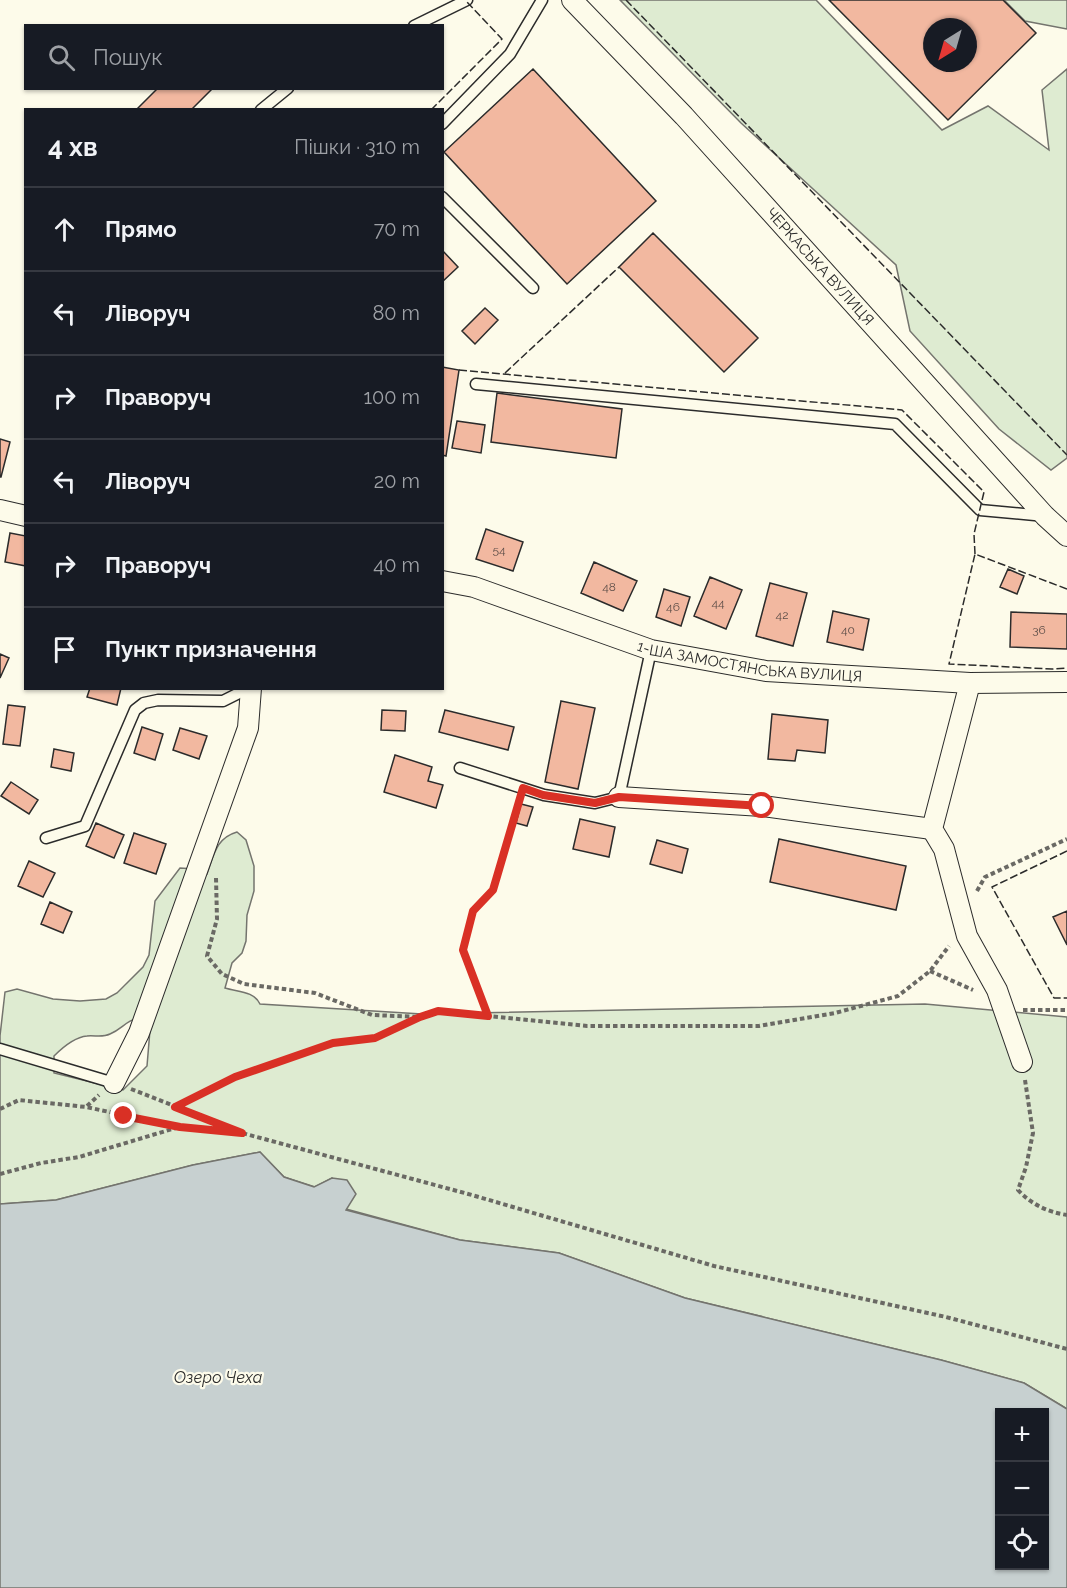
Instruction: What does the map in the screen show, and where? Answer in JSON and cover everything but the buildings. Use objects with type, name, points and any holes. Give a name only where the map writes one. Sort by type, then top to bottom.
[{"type":"street","name":"ЧЕРКАСЬКА ВУЛИЦЯ","points":[[572,0],[684,116],[1045,516],[1067,536]]},
{"type":"street","points":[[2,515],[24,516]]},
{"type":"street","name":"1-ША ЗАМОСТЯНСЬКА ВУЛИЦЯ","points":[[444,581],[474,587],[651,650],[766,671],[970,683],[1067,682]]},
{"type":"street","points":[[970,683],[932,829],[944,849],[967,936],[997,990],[1022,1062]]},
{"type":"street","points":[[114,1083],[139,1033],[248,728],[250,690]]},
{"type":"street","points":[[619,797],[762,806],[932,829]]},
{"type":"lane","points":[[418,24],[467,0]]},
{"type":"lane","points":[[444,122],[510,54],[542,0]]},
{"type":"lane","points":[[263,108],[286,90]]},
{"type":"lane","points":[[444,199],[533,288]]},
{"type":"lane","points":[[476,384],[895,424],[980,510],[1045,516]]},
{"type":"lane","points":[[460,768],[543,795],[595,803],[619,797],[651,650]]},
{"type":"lane","points":[[46,838],[85,826],[135,710],[144,703],[158,700],[223,701],[246,690]]},
{"type":"lane","points":[[0,1049],[114,1083]]},
{"type":"path","points":[[488,1016],[463,950],[473,911],[493,890],[523,788]]},
{"type":"path","points":[[175,1107],[235,1077],[333,1043],[375,1038],[438,1011],[587,1026],[759,1026],[835,1012],[898,996],[930,971],[948,948],[985,877],[1067,838]]},
{"type":"path","points":[[203,857],[217,880],[217,919],[207,956],[222,974],[244,984],[315,993],[372,1015],[420,1017]]},
{"type":"path","points":[[1022,1062],[1033,1133],[1026,1167],[1018,1190],[1029,1202],[1057,1214],[1067,1215]]},
{"type":"path","points":[[114,1083],[242,1133],[472,1195],[714,1266],[946,1317],[1067,1348]]},
{"type":"path","points":[[0,1109],[19,1100],[86,1107],[180,1127],[242,1133]]},
{"type":"path","points":[[0,1174],[41,1163],[79,1157],[180,1127]]},
{"type":"green space","points":[[620,0],[816,0],[942,130],[988,106],[1049,150],[1042,90],[1067,69],[1067,458],[1051,470],[999,429],[910,331],[896,265],[741,123]]},
{"type":"green space","points":[[1004,0],[1067,0],[1067,29],[1025,21]]},
{"type":"green space","points":[[237,832],[246,840],[254,866],[254,891],[247,915],[246,941],[242,953],[232,963],[225,988],[250,994],[260,1004],[422,1014],[925,1004],[1067,1017],[1067,1409],[1024,1383],[941,1360],[685,1298],[559,1253],[460,1240],[346,1209],[332,1178],[315,1187],[284,1177],[260,1152],[193,1165],[56,1200],[0,1204],[0,1036],[5,992],[17,989],[53,999],[80,1001],[106,999],[117,993],[143,967],[149,955],[155,901],[180,868],[195,869],[207,874],[217,848],[224,838]],"holes":[[[143,1017],[150,1030],[147,1066],[123,1090],[54,1073],[54,1056],[78,1038],[107,1035],[132,1020]]]},
{"type":"water","name":"Озеро Чеха","points":[[260,1152],[284,1177],[314,1187],[332,1178],[347,1180],[356,1194],[346,1210],[460,1240],[559,1253],[685,1298],[941,1360],[1024,1383],[1067,1409],[1067,1588],[0,1588],[0,1204],[56,1200],[193,1165]]},
{"type":"fence","points":[[626,0],[1067,455]]},
{"type":"fence","points":[[433,108],[502,39],[466,1]]},
{"type":"fence","points":[[505,373],[619,267]]},
{"type":"fence","points":[[459,370],[902,410],[984,492],[974,534],[975,554]]},
{"type":"fence","points":[[1067,589],[975,554],[949,664],[1067,668]]},
{"type":"fence","points":[[1067,851],[992,887],[1054,998],[1067,998]]},
{"type":"route","points":[[124,1116],[180,1127],[242,1133],[175,1107],[235,1077],[333,1043],[375,1038],[438,1011],[488,1016],[463,950],[473,911],[493,890],[523,788],[543,795],[595,803],[619,797],[762,806]]}]
